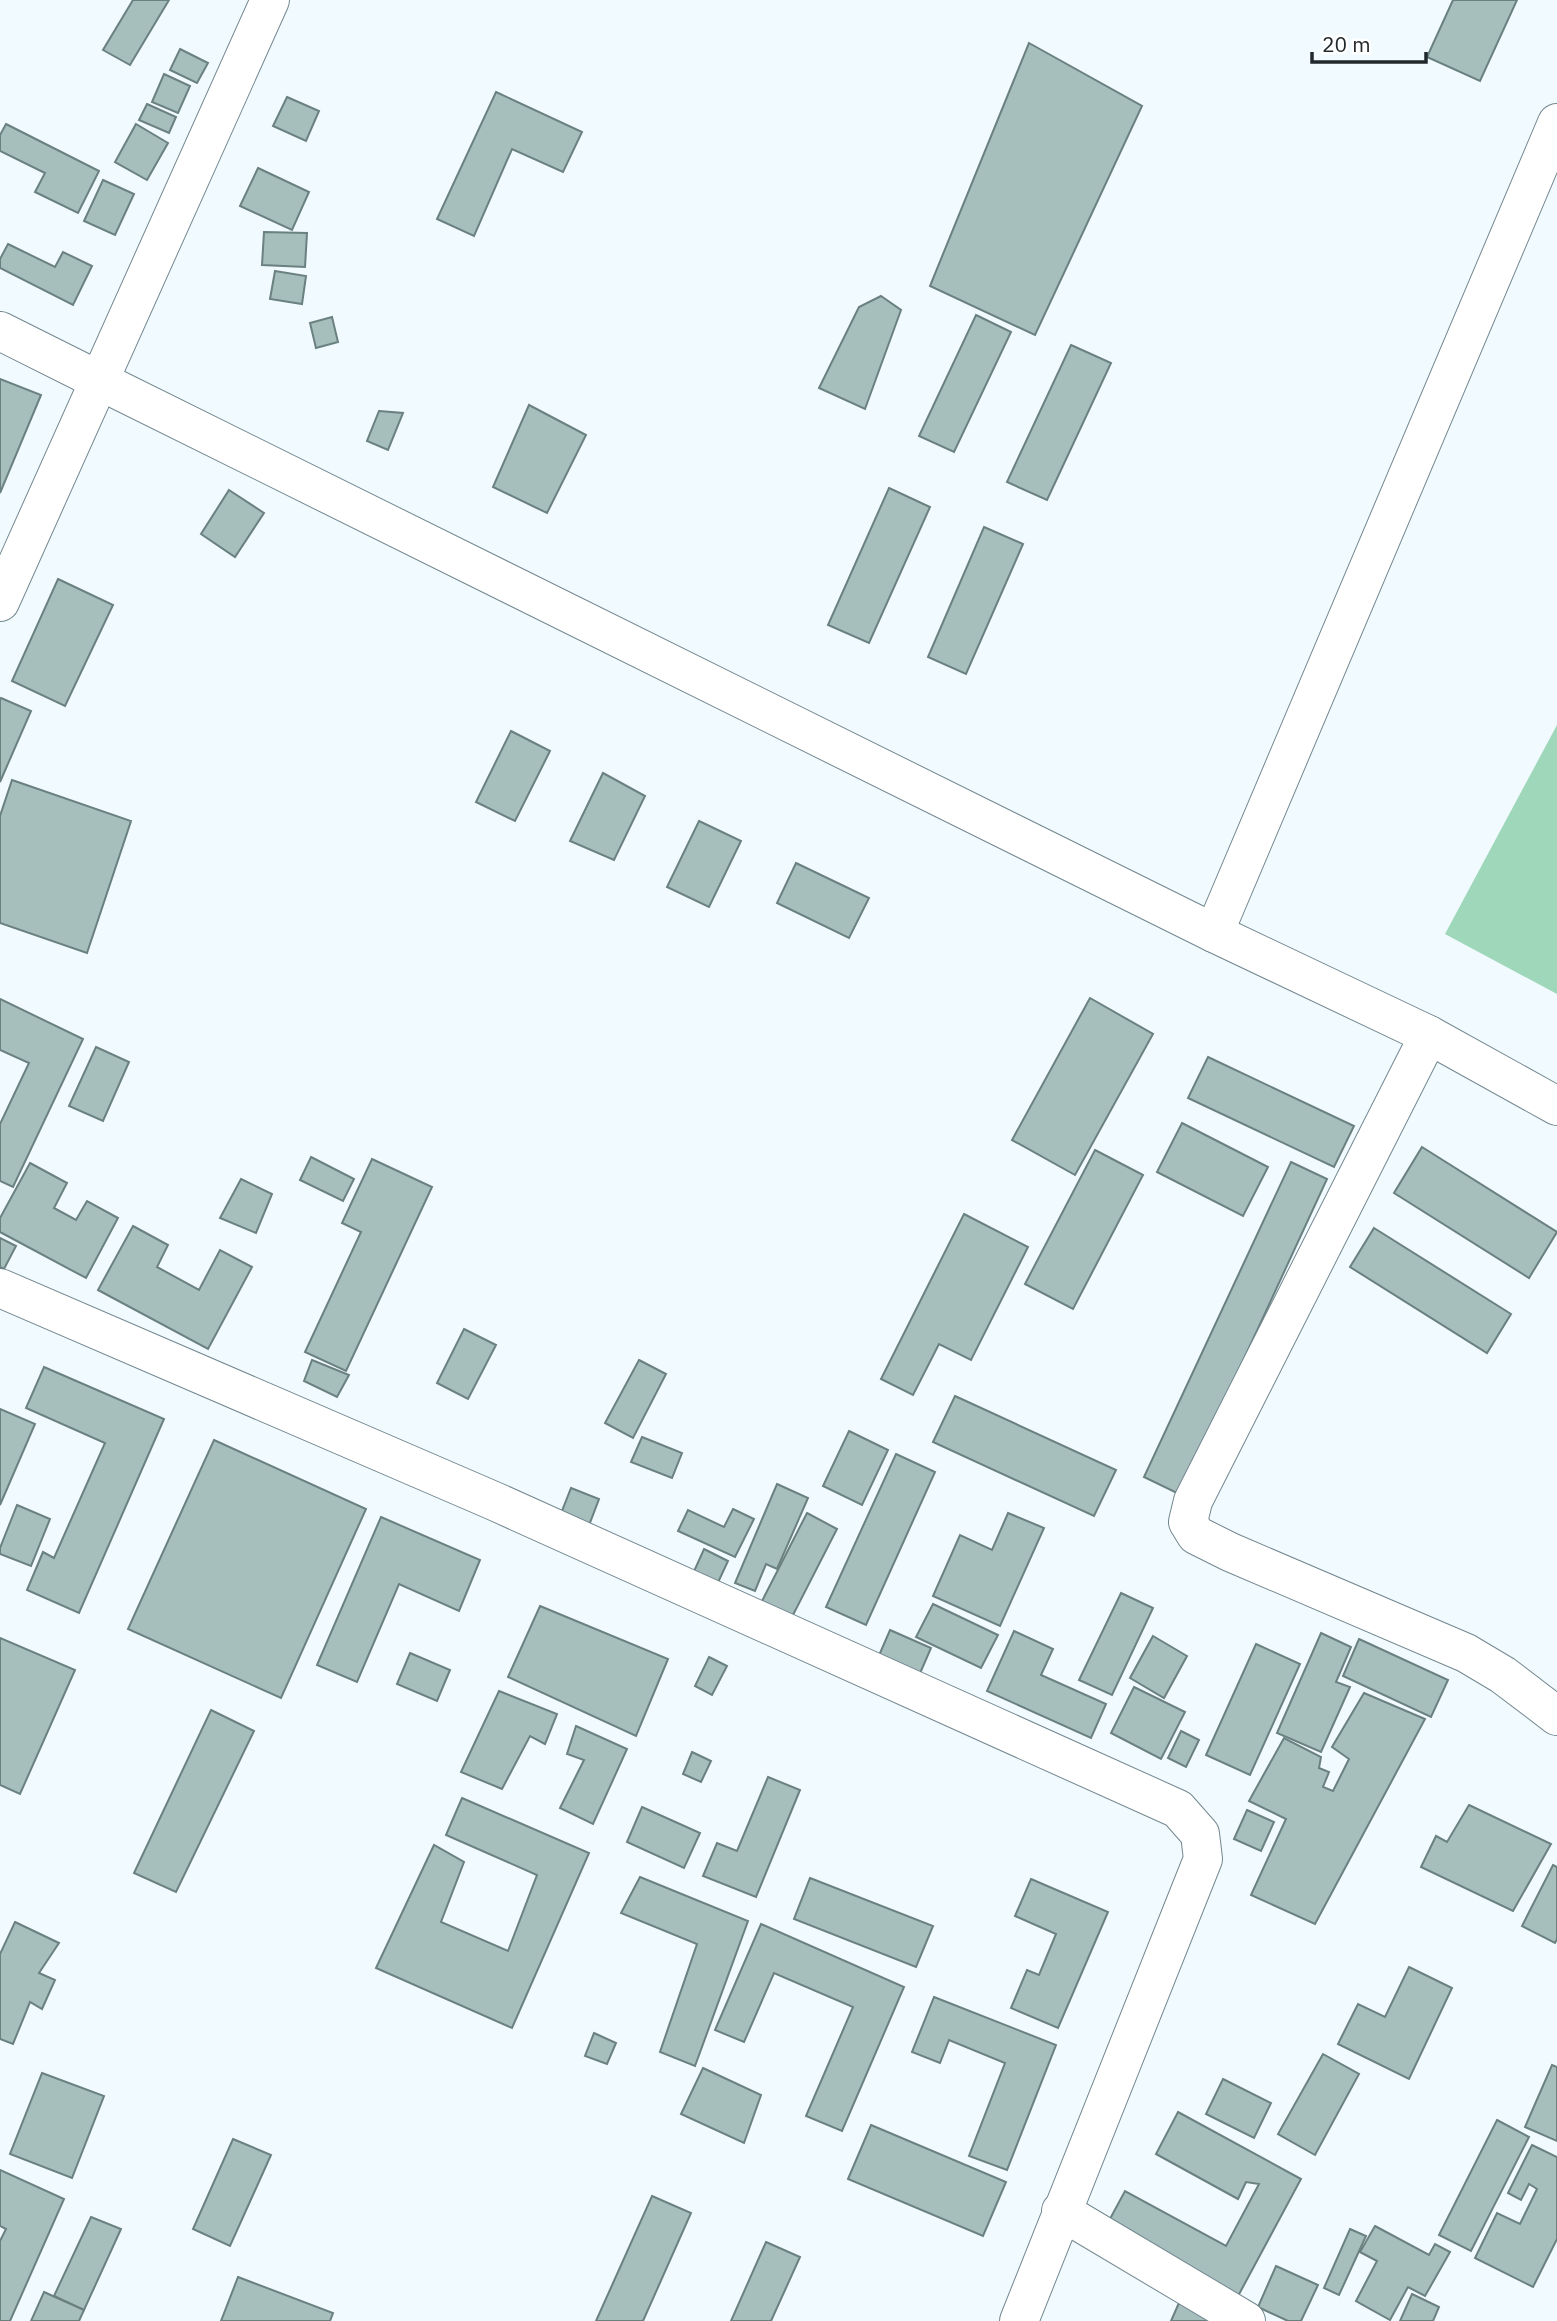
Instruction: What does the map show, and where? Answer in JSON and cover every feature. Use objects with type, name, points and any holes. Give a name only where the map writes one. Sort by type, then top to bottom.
[{"type":"street","points":[[0,602],[270,0]]},
{"type":"street","points":[[1214,933],[1557,123]]},
{"type":"street","points":[[0,331],[1214,933],[1429,1035],[1557,1106]]},
{"type":"street","points":[[1429,1035],[1193,1501],[1188,1522],[1196,1535],[1230,1552],[1466,1653],[1503,1675],[1557,1716]]},
{"type":"street","points":[[0,1288],[494,1501],[1178,1810],[1200,1834],[1203,1859],[1019,2321]]},
{"type":"street","points":[[1061,2211],[1246,2321]]},
{"type":"green space","points":[[1557,725],[1557,994],[1445,934]]},
{"type":"building","points":[[133,0],[169,0],[130,65],[103,50]]},
{"type":"building","points":[[1453,0],[1517,0],[1480,81],[1427,57]]},
{"type":"building","points":[[1029,43],[1142,106],[1035,335],[930,286]]},
{"type":"building","points":[[180,49],[208,63],[197,83],[170,70]]},
{"type":"building","points":[[164,74],[190,86],[178,113],[152,102]]},
{"type":"building","points":[[496,92],[582,132],[563,172],[512,149],[474,236],[437,219]]},
{"type":"building","points":[[287,97],[319,111],[306,141],[273,126]]},
{"type":"building","points":[[147,104],[176,117],[169,133],[139,120]]},
{"type":"building","points":[[6,124],[99,171],[78,213],[35,192],[45,173],[0,151],[0,135]]},
{"type":"building","points":[[136,124],[168,143],[147,180],[115,162]]},
{"type":"building","points":[[258,168],[309,192],[292,230],[240,206]]},
{"type":"building","points":[[103,180],[134,194],[115,235],[84,221]]},
{"type":"building","points":[[264,232],[307,233],[305,267],[262,265]]},
{"type":"building","points":[[8,244],[55,267],[63,252],[92,266],[73,305],[0,268],[0,259]]},
{"type":"building","points":[[275,271],[306,276],[302,304],[270,299]]},
{"type":"building","points":[[881,296],[901,310],[865,409],[819,388],[859,307]]},
{"type":"building","points":[[976,315],[1011,332],[954,452],[919,436]]},
{"type":"building","points":[[332,317],[338,342],[316,348],[310,323]]},
{"type":"building","points":[[1071,345],[1111,363],[1047,500],[1007,482]]},
{"type":"building","points":[[0,379],[41,395],[0,493]]},
{"type":"building","points":[[529,405],[586,435],[547,513],[493,487]]},
{"type":"building","points":[[379,411],[403,413],[388,450],[367,441]]},
{"type":"building","points":[[889,488],[930,507],[869,643],[828,625]]},
{"type":"building","points":[[229,490],[264,513],[235,557],[201,534]]},
{"type":"building","points":[[984,527],[1023,544],[966,674],[928,657]]},
{"type":"building","points":[[58,579],[113,605],[65,706],[12,681]]},
{"type":"building","points":[[0,699],[31,711],[0,782]]},
{"type":"building","points":[[511,731],[550,751],[515,821],[476,802]]},
{"type":"building","points":[[603,773],[645,796],[614,860],[570,841]]},
{"type":"building","points":[[12,780],[131,821],[87,953],[0,923],[0,816]]},
{"type":"building","points":[[699,821],[741,841],[709,907],[667,887]]},
{"type":"building","points":[[796,863],[869,898],[849,938],[777,903]]},
{"type":"building","points":[[1090,998],[1153,1034],[1075,1175],[1012,1140]]},
{"type":"building","points":[[0,999],[83,1039],[13,1187],[0,1181],[0,1124],[29,1063],[0,1050]]},
{"type":"building","points":[[96,1047],[129,1062],[103,1121],[69,1106]]},
{"type":"building","points":[[1208,1057],[1354,1126],[1334,1167],[1188,1098]]},
{"type":"building","points":[[1182,1123],[1268,1167],[1243,1216],[1157,1172]]},
{"type":"building","points":[[1422,1147],[1557,1232],[1529,1278],[1394,1193]]},
{"type":"building","points":[[1095,1150],[1143,1175],[1073,1309],[1025,1284]]},
{"type":"building","points":[[311,1157],[354,1179],[343,1201],[300,1180]]},
{"type":"building","points":[[372,1159],[432,1187],[346,1371],[305,1352],[361,1232],[342,1223]]},
{"type":"building","points":[[1291,1162],[1327,1179],[1181,1495],[1144,1477]]},
{"type":"building","points":[[30,1163],[67,1183],[54,1208],[76,1220],[87,1201],[118,1218],[86,1278],[0,1232],[0,1218]]},
{"type":"building","points":[[241,1179],[272,1194],[256,1233],[220,1218]]},
{"type":"building","points":[[964,1214],[1028,1247],[971,1360],[939,1344],[913,1395],[881,1379]]},
{"type":"building","points":[[133,1226],[168,1245],[157,1267],[199,1290],[220,1250],[252,1267],[208,1349],[98,1290]]},
{"type":"building","points":[[1374,1228],[1511,1314],[1487,1353],[1350,1267]]},
{"type":"building","points":[[0,1238],[16,1246],[4,1269],[0,1267]]},
{"type":"building","points":[[464,1329],[496,1345],[468,1399],[437,1383]]},
{"type":"building","points":[[312,1360],[349,1375],[337,1397],[304,1381]]},
{"type":"building","points":[[639,1360],[666,1374],[633,1438],[605,1423]]},
{"type":"building","points":[[44,1367],[164,1419],[79,1613],[27,1590],[43,1552],[54,1558],[105,1443],[26,1408]]},
{"type":"building","points":[[955,1396],[1116,1470],[1094,1516],[933,1442]]},
{"type":"building","points":[[0,1409],[35,1424],[0,1505]]},
{"type":"building","points":[[849,1431],[888,1450],[862,1505],[823,1486]]},
{"type":"building","points":[[642,1437],[682,1453],[672,1478],[631,1462]]},
{"type":"building","points":[[214,1440],[366,1509],[281,1698],[128,1629]]},
{"type":"building","points":[[896,1454],[935,1472],[866,1625],[826,1607]]},
{"type":"building","points":[[777,1484],[808,1498],[777,1569],[766,1564],[755,1591],[735,1583]]},
{"type":"building","points":[[571,1488],[599,1499],[588,1528],[560,1516]]},
{"type":"building","points":[[17,1505],[50,1519],[31,1566],[0,1554]]},
{"type":"building","points":[[733,1509],[754,1519],[735,1557],[678,1531],[688,1510],[724,1527]]},
{"type":"building","points":[[807,1513],[837,1529],[792,1617],[762,1601]]},
{"type":"building","points":[[1008,1513],[1044,1528],[1000,1626],[933,1596],[960,1535],[992,1550]]},
{"type":"building","points":[[381,1517],[480,1560],[459,1611],[399,1584],[357,1682],[317,1665]]},
{"type":"building","points":[[704,1549],[728,1561],[715,1589],[691,1578]]},
{"type":"building","points":[[1121,1593],[1153,1608],[1112,1695],[1079,1680]]},
{"type":"building","points":[[933,1604],[998,1635],[981,1668],[916,1637]]},
{"type":"building","points":[[540,1606],[668,1659],[636,1736],[508,1677]]},
{"type":"building","points":[[890,1630],[931,1648],[918,1678],[877,1660]]},
{"type":"building","points":[[1014,1631],[1053,1649],[1041,1675],[1106,1704],[1091,1738],[987,1691]]},
{"type":"building","points":[[1321,1633],[1351,1647],[1336,1682],[1350,1687],[1321,1752],[1277,1733]]},
{"type":"building","points":[[1153,1636],[1187,1656],[1164,1698],[1130,1678]]},
{"type":"building","points":[[0,1638],[75,1670],[20,1794],[0,1785]]},
{"type":"building","points":[[1359,1639],[1448,1680],[1431,1717],[1343,1676]]},
{"type":"building","points":[[1256,1644],[1300,1664],[1250,1775],[1206,1755]]},
{"type":"building","points":[[410,1653],[450,1670],[437,1701],[397,1684]]},
{"type":"building","points":[[709,1657],[727,1666],[712,1695],[695,1686]]},
{"type":"building","points":[[1134,1687],[1185,1712],[1161,1759],[1111,1733]]},
{"type":"building","points":[[499,1691],[557,1714],[545,1744],[530,1736],[502,1789],[461,1772]]},
{"type":"building","points":[[1364,1693],[1425,1719],[1315,1924],[1251,1895],[1286,1819],[1249,1801],[1284,1738],[1321,1757],[1319,1768],[1329,1772],[1323,1787],[1333,1791],[1349,1759],[1332,1747]]},
{"type":"building","points":[[211,1710],[254,1731],[176,1892],[134,1873]]},
{"type":"building","points":[[576,1726],[627,1749],[593,1824],[560,1808],[584,1760],[567,1754]]},
{"type":"building","points":[[1181,1731],[1199,1740],[1186,1767],[1168,1758]]},
{"type":"building","points":[[692,1752],[711,1761],[701,1782],[683,1774]]},
{"type":"building","points":[[768,1777],[800,1790],[756,1897],[703,1876],[717,1843],[737,1851]]},
{"type":"building","points":[[462,1798],[589,1853],[512,2028],[376,1968],[434,1845],[464,1862],[441,1922],[508,1951],[537,1875],[446,1835]]},
{"type":"building","points":[[1469,1805],[1551,1844],[1513,1911],[1421,1867],[1436,1836],[1447,1842]]},
{"type":"building","points":[[642,1807],[700,1833],[684,1868],[627,1842]]},
{"type":"building","points":[[1247,1810],[1274,1822],[1261,1851],[1234,1839]]},
{"type":"building","points":[[1553,1865],[1557,1867],[1555,1943],[1522,1926]]},
{"type":"building","points":[[640,1877],[748,1921],[695,2066],[660,2052],[697,1944],[621,1913]]},
{"type":"building","points":[[810,1878],[933,1926],[916,1967],[794,1919]]},
{"type":"building","points":[[1031,1879],[1108,1912],[1058,2028],[1011,2008],[1027,1970],[1039,1975],[1056,1934],[1015,1916]]},
{"type":"building","points":[[15,1922],[59,1943],[39,1973],[55,1980],[42,2009],[30,2002],[13,2044],[0,2039],[0,1954]]},
{"type":"building","points":[[761,1924],[904,1987],[842,2131],[806,2116],[853,2007],[774,1973],[744,2042],[715,2030]]},
{"type":"building","points":[[1409,1967],[1452,1988],[1409,2079],[1338,2044],[1358,2004],[1385,2017]]},
{"type":"building","points":[[934,1997],[1056,2045],[1007,2170],[969,2156],[1005,2063],[949,2040],[940,2063],[912,2052]]},
{"type":"building","points":[[594,2033],[616,2043],[607,2064],[585,2056]]},
{"type":"building","points":[[1323,2054],[1359,2074],[1315,2155],[1278,2134]]},
{"type":"building","points":[[1552,2065],[1557,2067],[1557,2141],[1525,2127]]},
{"type":"building","points":[[703,2068],[761,2095],[744,2143],[681,2114]]},
{"type":"building","points":[[42,2073],[104,2096],[72,2178],[10,2154]]},
{"type":"building","points":[[1223,2079],[1271,2103],[1254,2138],[1206,2114]]},
{"type":"building","points":[[1178,2112],[1301,2179],[1237,2298],[1105,2228],[1125,2191],[1226,2246],[1259,2184],[1246,2182],[1238,2199],[1156,2154]]},
{"type":"building","points":[[1497,2120],[1529,2137],[1471,2251],[1439,2235]]},
{"type":"building","points":[[871,2125],[1006,2182],[983,2236],[848,2179]]},
{"type":"building","points":[[233,2139],[271,2155],[230,2246],[193,2229]]},
{"type":"building","points":[[1532,2145],[1557,2157],[1557,2239],[1533,2287],[1475,2258],[1497,2213],[1520,2224],[1537,2189],[1529,2184],[1521,2200],[1508,2193]]},
{"type":"building","points":[[0,2170],[64,2199],[10,2321],[0,2321],[0,2241],[6,2229],[0,2226]]},
{"type":"building","points":[[652,2196],[691,2213],[643,2321],[596,2321]]},
{"type":"building","points":[[91,2217],[121,2229],[84,2310],[54,2296]]},
{"type":"building","points":[[1375,2226],[1429,2255],[1435,2244],[1450,2252],[1425,2296],[1408,2287],[1390,2320],[1356,2301],[1377,2261],[1360,2252]]},
{"type":"building","points":[[1350,2229],[1366,2236],[1339,2295],[1324,2288]]},
{"type":"building","points":[[766,2242],[800,2257],[771,2321],[731,2321]]},
{"type":"building","points":[[1276,2266],[1318,2285],[1301,2321],[1288,2321],[1258,2307]]},
{"type":"building","points":[[238,2277],[333,2313],[330,2321],[221,2321]]},
{"type":"building","points":[[44,2292],[84,2310],[79,2321],[31,2321]]},
{"type":"building","points":[[1412,2294],[1439,2307],[1433,2321],[1400,2321]]},
{"type":"building","points":[[1182,2296],[1227,2321],[1171,2321]]}]
